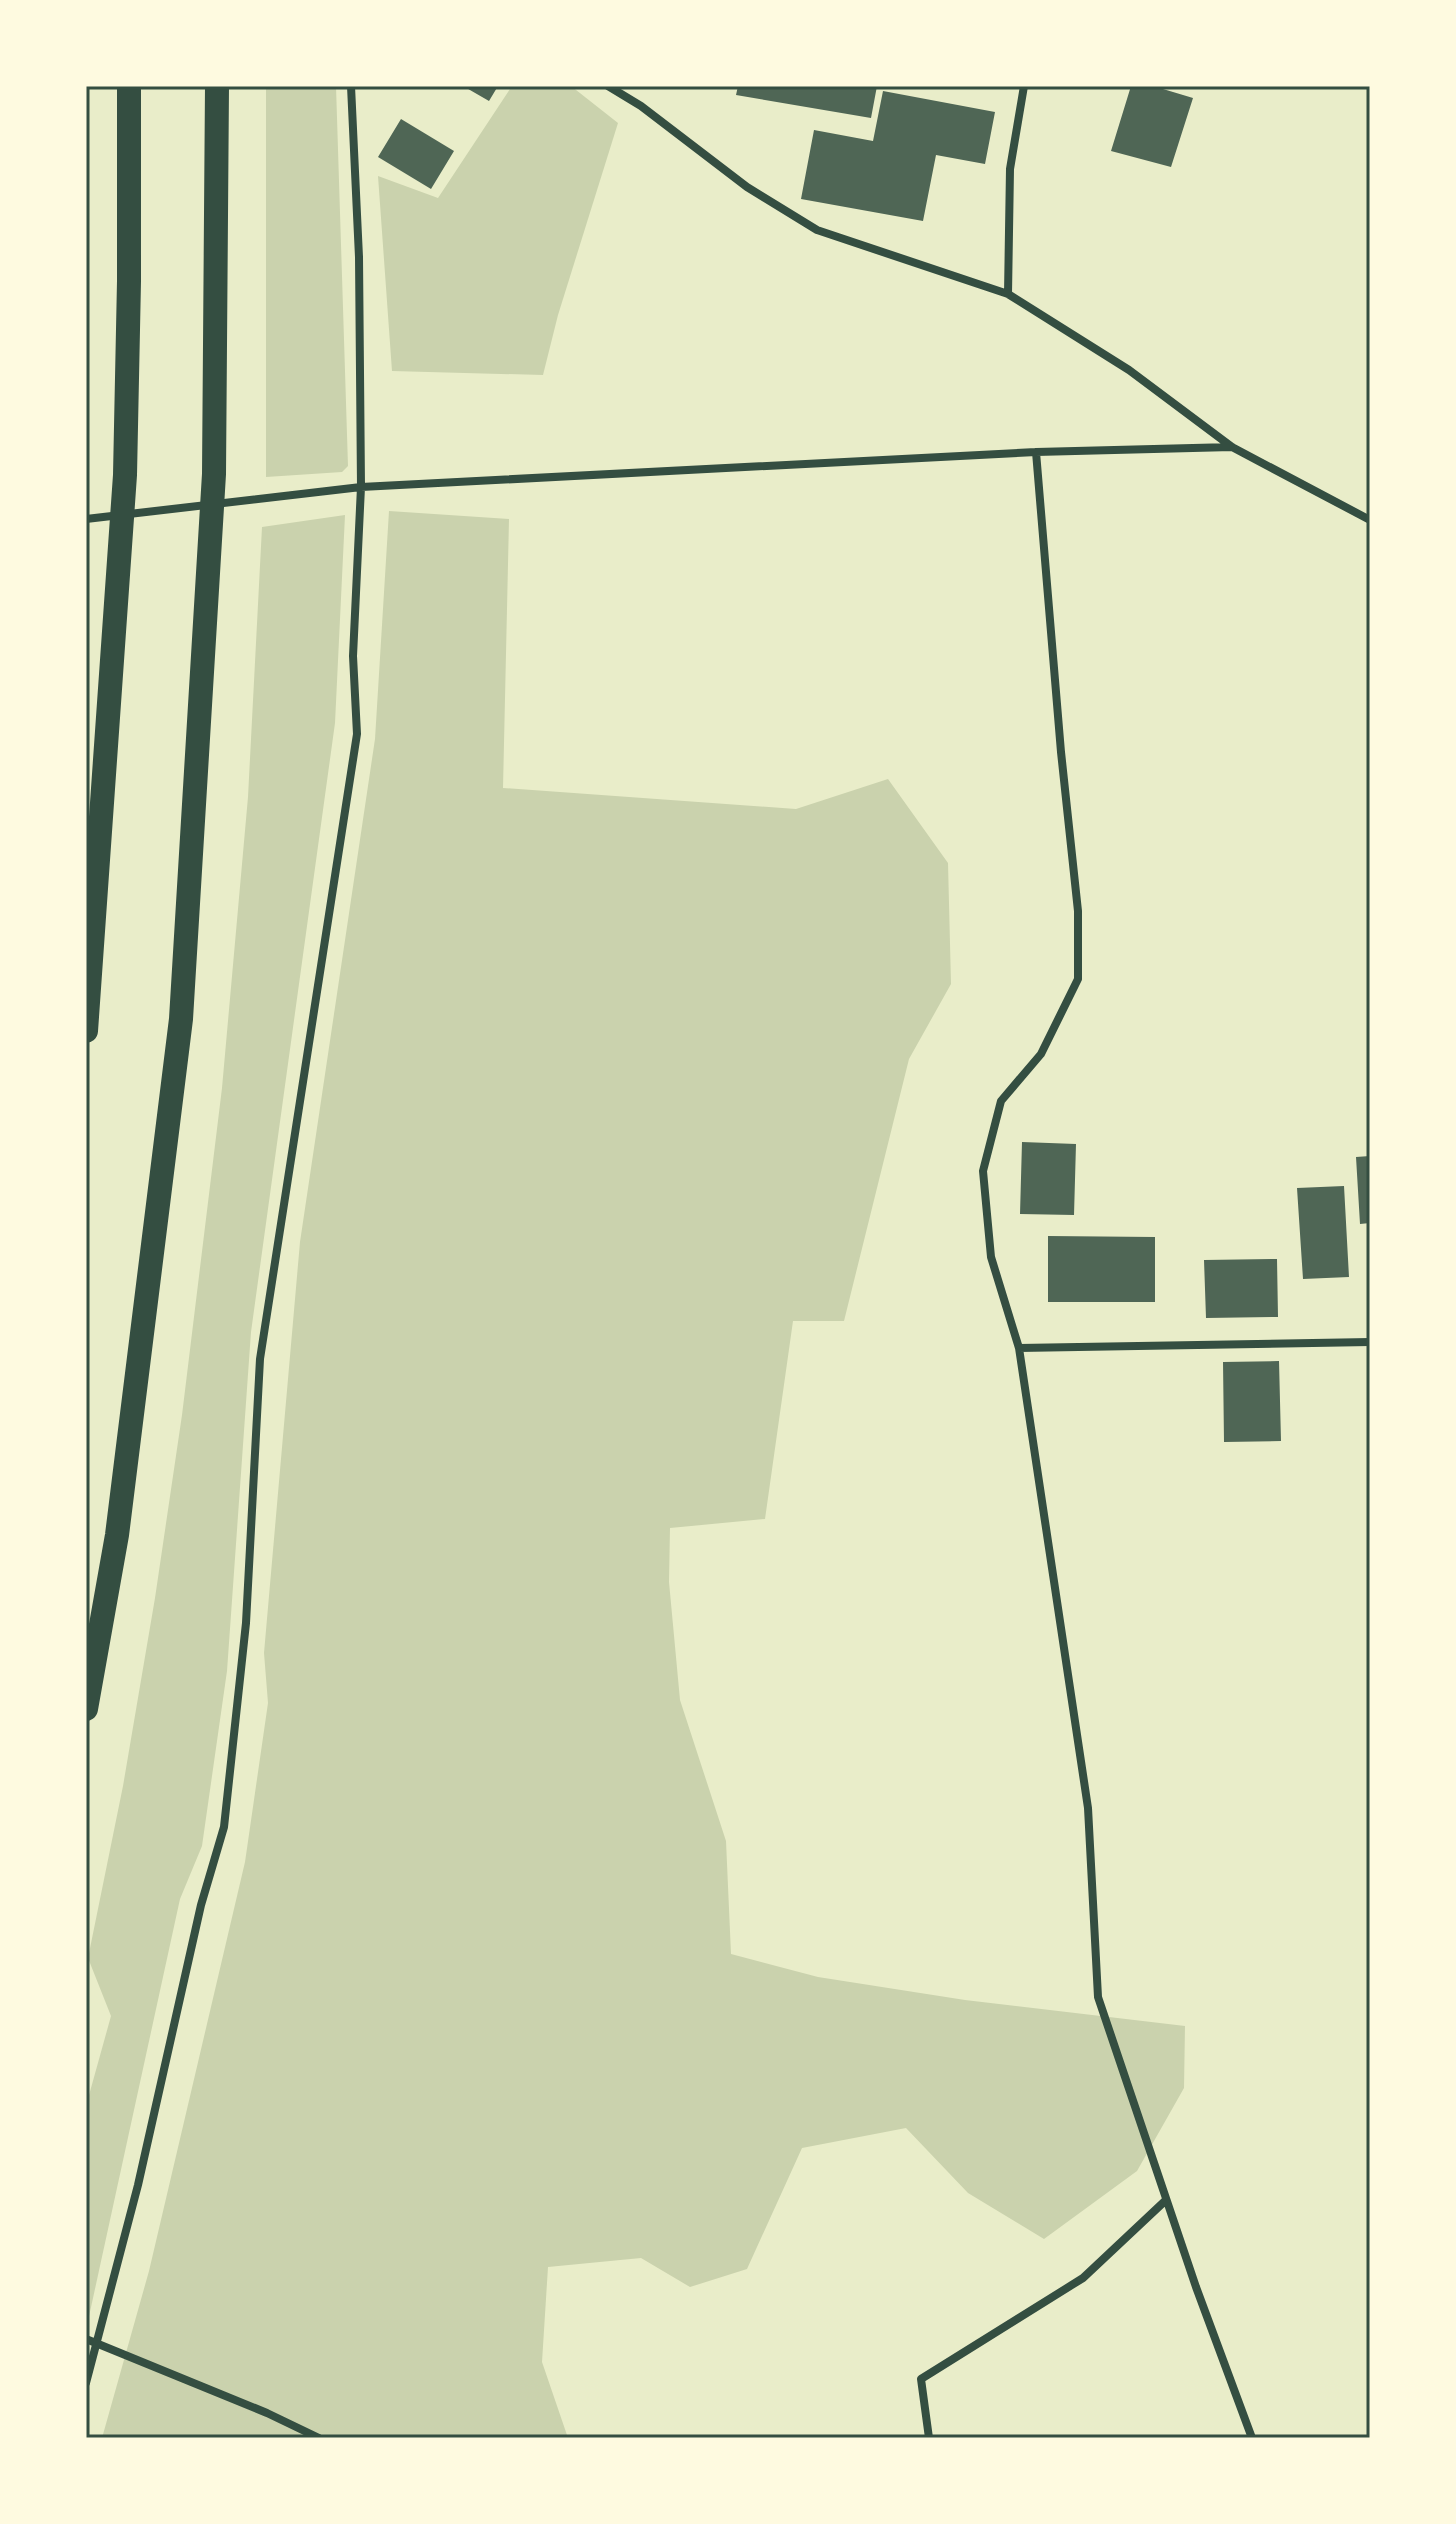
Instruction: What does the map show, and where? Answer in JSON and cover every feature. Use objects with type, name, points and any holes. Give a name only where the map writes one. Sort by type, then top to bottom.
[{"type":"highway","points":[[86,1031],[125,475],[129,86]]},
{"type":"highway","points":[[86,1709],[117,1535],[181,1019],[214,474],[217,86]]},
{"type":"street","points":[[86,2383],[138,2185],[201,1905],[224,1827],[246,1623],[260,1359],[357,734],[353,656],[361,487],[359,257],[351,86]]},
{"type":"street","points":[[608,86],[641,106],[747,187],[817,230],[1008,294],[1129,370],[1232,447],[1370,520]]},
{"type":"street","points":[[1008,294],[1010,169],[1024,86]]},
{"type":"street","points":[[86,519],[361,487],[1036,452],[1232,447]]},
{"type":"street","points":[[1036,452],[1061,752],[1078,911],[1078,979],[1041,1054],[1001,1101],[983,1171],[991,1257],[1019,1348],[1088,1808],[1098,1997],[1166,2200],[1252,2438]]},
{"type":"street","points":[[1019,1348],[1370,1342]]},
{"type":"street","points":[[930,2438],[921,2379],[1083,2278],[1166,2200]]},
{"type":"street","points":[[86,2339],[267,2413],[319,2438]]},
{"type":"green space","points":[[266,86],[336,86],[348,466],[342,472],[266,477]]},
{"type":"green space","points":[[512,86],[571,86],[618,123],[558,315],[543,375],[392,371],[378,176],[438,198]]},
{"type":"green space","points":[[389,511],[509,519],[503,788],[796,809],[888,779],[948,863],[951,984],[909,1059],[844,1321],[793,1321],[765,1519],[670,1528],[669,1582],[680,1700],[726,1841],[731,1954],[818,1977],[965,2000],[1185,2026],[1184,2088],[1137,2171],[1044,2239],[968,2193],[906,2128],[802,2148],[747,2269],[690,2287],[641,2258],[548,2267],[542,2362],[568,2438],[102,2438],[149,2271],[245,1862],[268,1703],[264,1653],[300,1242],[375,739]]},
{"type":"green space","points":[[345,515],[335,723],[251,1332],[227,1671],[202,1846],[180,1899],[88,2321],[86,2106],[111,2016],[88,1958],[123,1786],[155,1598],[182,1415],[222,1088],[248,797],[262,527]]},
{"type":"building","points":[[463,86],[498,86],[489,101]]},
{"type":"building","points":[[738,86],[877,86],[871,118],[736,95]]},
{"type":"building","points":[[1131,86],[1153,86],[1193,98],[1171,167],[1111,151]]},
{"type":"building","points":[[883,91],[995,112],[985,164],[936,155],[923,221],[801,199],[814,130],[873,141]]},
{"type":"building","points":[[401,119],[454,151],[431,189],[378,157]]},
{"type":"building","points":[[1022,1142],[1076,1144],[1074,1215],[1020,1214]]},
{"type":"building","points":[[1370,1156],[1370,1223],[1360,1224],[1356,1157]]},
{"type":"building","points":[[1344,1186],[1349,1277],[1303,1279],[1297,1188]]},
{"type":"building","points":[[1048,1236],[1155,1237],[1155,1302],[1048,1302]]},
{"type":"building","points":[[1277,1259],[1278,1317],[1206,1318],[1204,1260]]},
{"type":"building","points":[[1279,1361],[1281,1441],[1224,1442],[1223,1362]]}]
